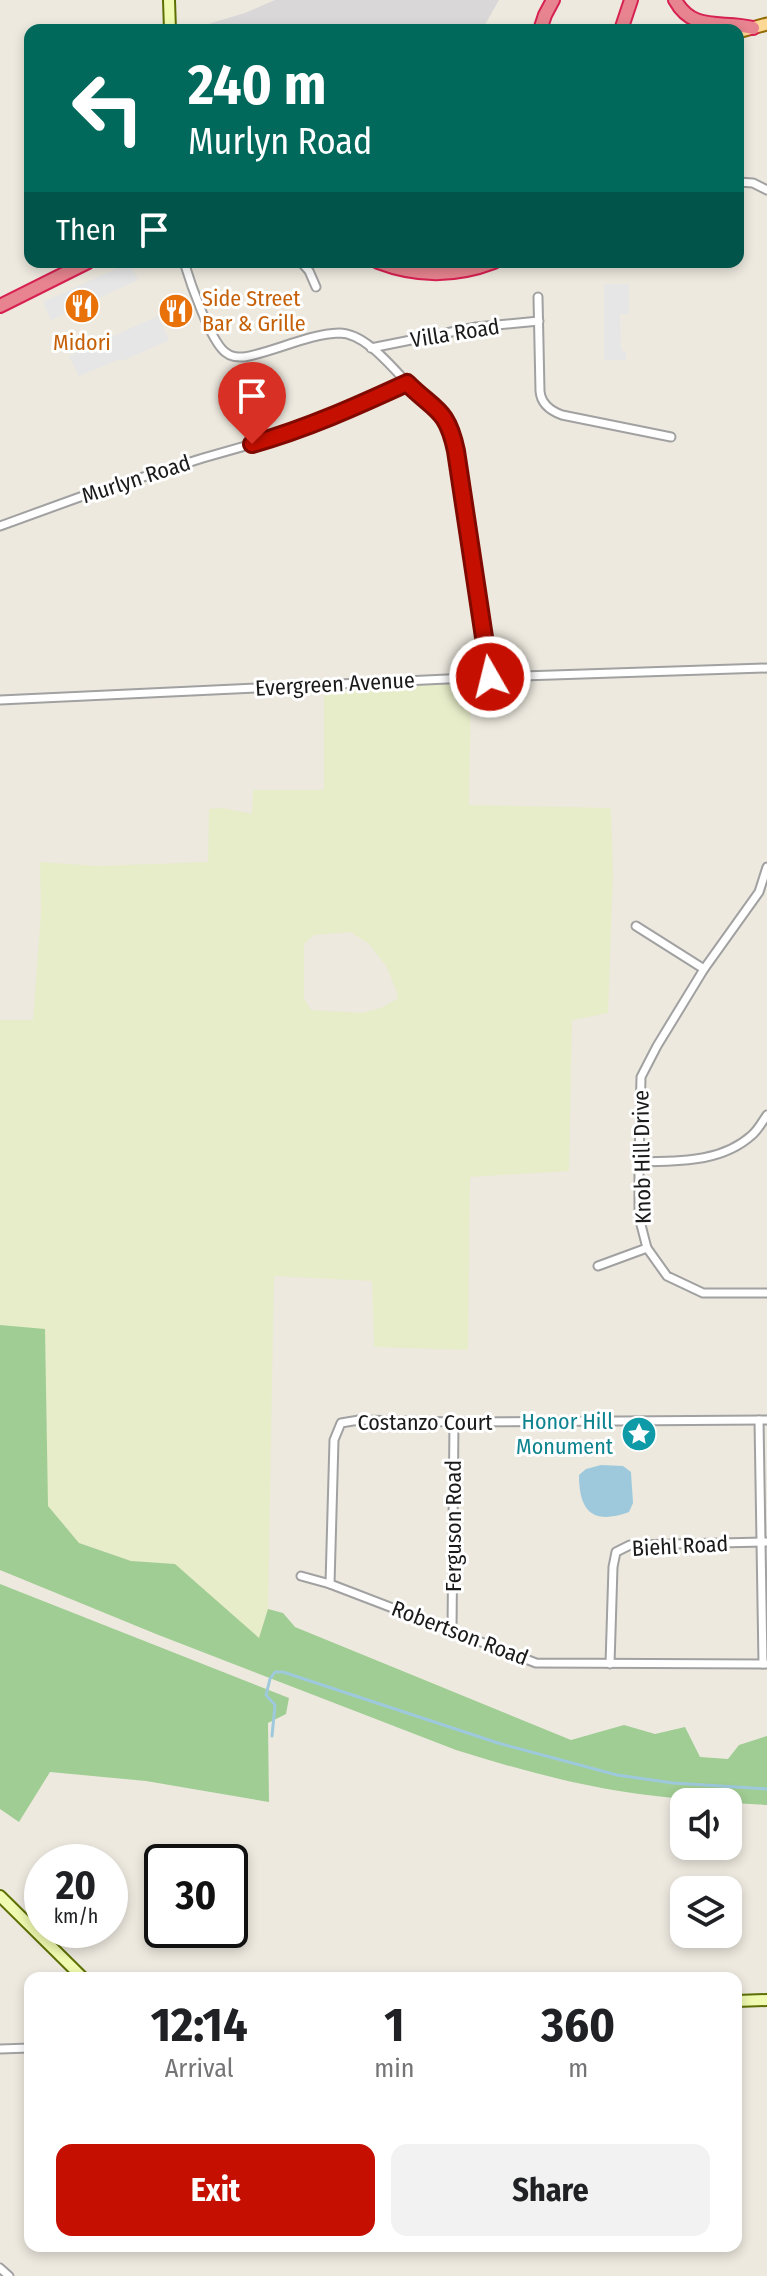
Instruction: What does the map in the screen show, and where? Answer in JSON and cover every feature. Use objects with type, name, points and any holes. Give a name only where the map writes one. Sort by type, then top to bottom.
[{"type":"highway","points":[[542,24],[553,0]]},
{"type":"highway","points":[[623,24],[631,0]]},
{"type":"highway","points":[[675,0],[684,13],[699,22],[733,24]]},
{"type":"highway","points":[[535,24],[545,15]]},
{"type":"highway","points":[[744,26],[753,28]]},
{"type":"highway","points":[[0,306],[76,268]]},
{"type":"highway","points":[[397,268],[431,274],[475,268]]},
{"type":"main road","points":[[169,0],[170,24]]},
{"type":"main road","points":[[744,30],[767,24]]},
{"type":"main road","points":[[0,1896],[75,1972]]},
{"type":"main road","points":[[742,2001],[767,2000]]},
{"type":"street","points":[[744,182],[767,190]]},
{"type":"street","points":[[186,268],[218,343],[231,356],[249,356],[337,333],[353,336],[371,348],[441,412],[452,434],[490,677]]},
{"type":"street","points":[[306,268],[316,287]]},
{"type":"street","points":[[538,297],[543,402],[554,412],[671,437]]},
{"type":"street","name":"Villa Road","points":[[371,348],[476,327],[539,321]]},
{"type":"street","name":"Murlyn Road","points":[[0,526],[80,497],[277,437],[407,383]]},
{"type":"street","name":"Evergreen Avenue","points":[[0,700],[490,677],[767,668]]},
{"type":"street","name":"Knob Hill Drive","points":[[767,867],[759,892],[704,969],[641,1077],[639,1162],[639,1217],[647,1248],[667,1276],[703,1293],[767,1293]]},
{"type":"street","points":[[636,926],[704,969]]},
{"type":"street","points":[[639,1162],[697,1160],[730,1151],[753,1134],[767,1115]]},
{"type":"street","points":[[598,1266],[647,1248]]},
{"type":"street","name":"Costanzo Court","points":[[330,1584],[334,1440],[341,1423],[359,1420],[763,1420]]},
{"type":"street","points":[[763,1420],[765,1664]]},
{"type":"street","name":"Ferguson Road","points":[[452,1630],[454,1422]]},
{"type":"street","name":"Biehl Road","points":[[610,1664],[616,1552],[630,1545],[764,1542]]},
{"type":"street","name":"Robertson Road","points":[[301,1576],[330,1584],[536,1663],[765,1664]]},
{"type":"street","points":[[0,2049],[24,2048]]},
{"type":"street","points":[[0,2268],[9,2276]]},
{"type":"shaded area","points":[[275,0],[499,0],[485,24],[208,24]]},
{"type":"shaded area","points":[[118,268],[132,268],[138,280],[51,320],[43,302]]},
{"type":"shaded area","points":[[604,284],[629,284],[629,314],[620,314],[621,347],[622,351],[626,351],[626,360],[604,360]]},
{"type":"shaded area","points":[[158,316],[169,340],[79,376],[69,356]]},
{"type":"green space","points":[[469,684],[469,805],[611,808],[613,874],[608,1013],[572,1020],[569,1171],[470,1177],[468,1350],[374,1347],[372,1281],[274,1276],[268,1609],[259,1639],[175,1564],[131,1561],[79,1543],[47,1506],[45,1330],[0,1325],[0,1020],[33,1020],[41,912],[40,862],[98,866],[208,862],[209,809],[223,808],[252,814],[253,790],[324,790],[324,691]],"holes":[[[350,932],[368,943],[386,966],[397,999],[381,1008],[362,1013],[311,1010],[304,998],[304,944],[314,935]]]},
{"type":"green space","points":[[0,1325],[45,1329],[48,1506],[79,1543],[131,1561],[175,1564],[259,1638],[268,1609],[283,1613],[295,1627],[571,1740],[624,1725],[655,1734],[685,1727],[700,1757],[728,1759],[739,1745],[767,1736],[767,1805],[742,1803],[742,1788],[670,1788],[670,1797],[619,1791],[557,1779],[456,1750],[0,1570]]},
{"type":"green space","points":[[0,1584],[289,1698],[286,1714],[268,1723],[269,1802],[146,1781],[50,1772],[19,1822],[0,1809]]},
{"type":"water","points":[[601,1465],[623,1466],[631,1472],[633,1503],[629,1512],[617,1516],[597,1516],[585,1506],[579,1475],[586,1469]]},
{"type":"waterway","points":[[272,1736],[275,1705],[266,1695],[275,1672],[283,1672],[498,1743],[617,1775],[673,1783],[767,1789]]},
{"type":"place","name":"Midori","points":[[82,306]]},
{"type":"place","name":"Side Street Bar & Grille","points":[[176,311]]},
{"type":"place","name":"Honor Hill Monument","points":[[639,1434]]},
{"type":"route","points":[[252,444],[326,418],[407,383],[438,409],[450,428],[456,451],[490,677]]}]
